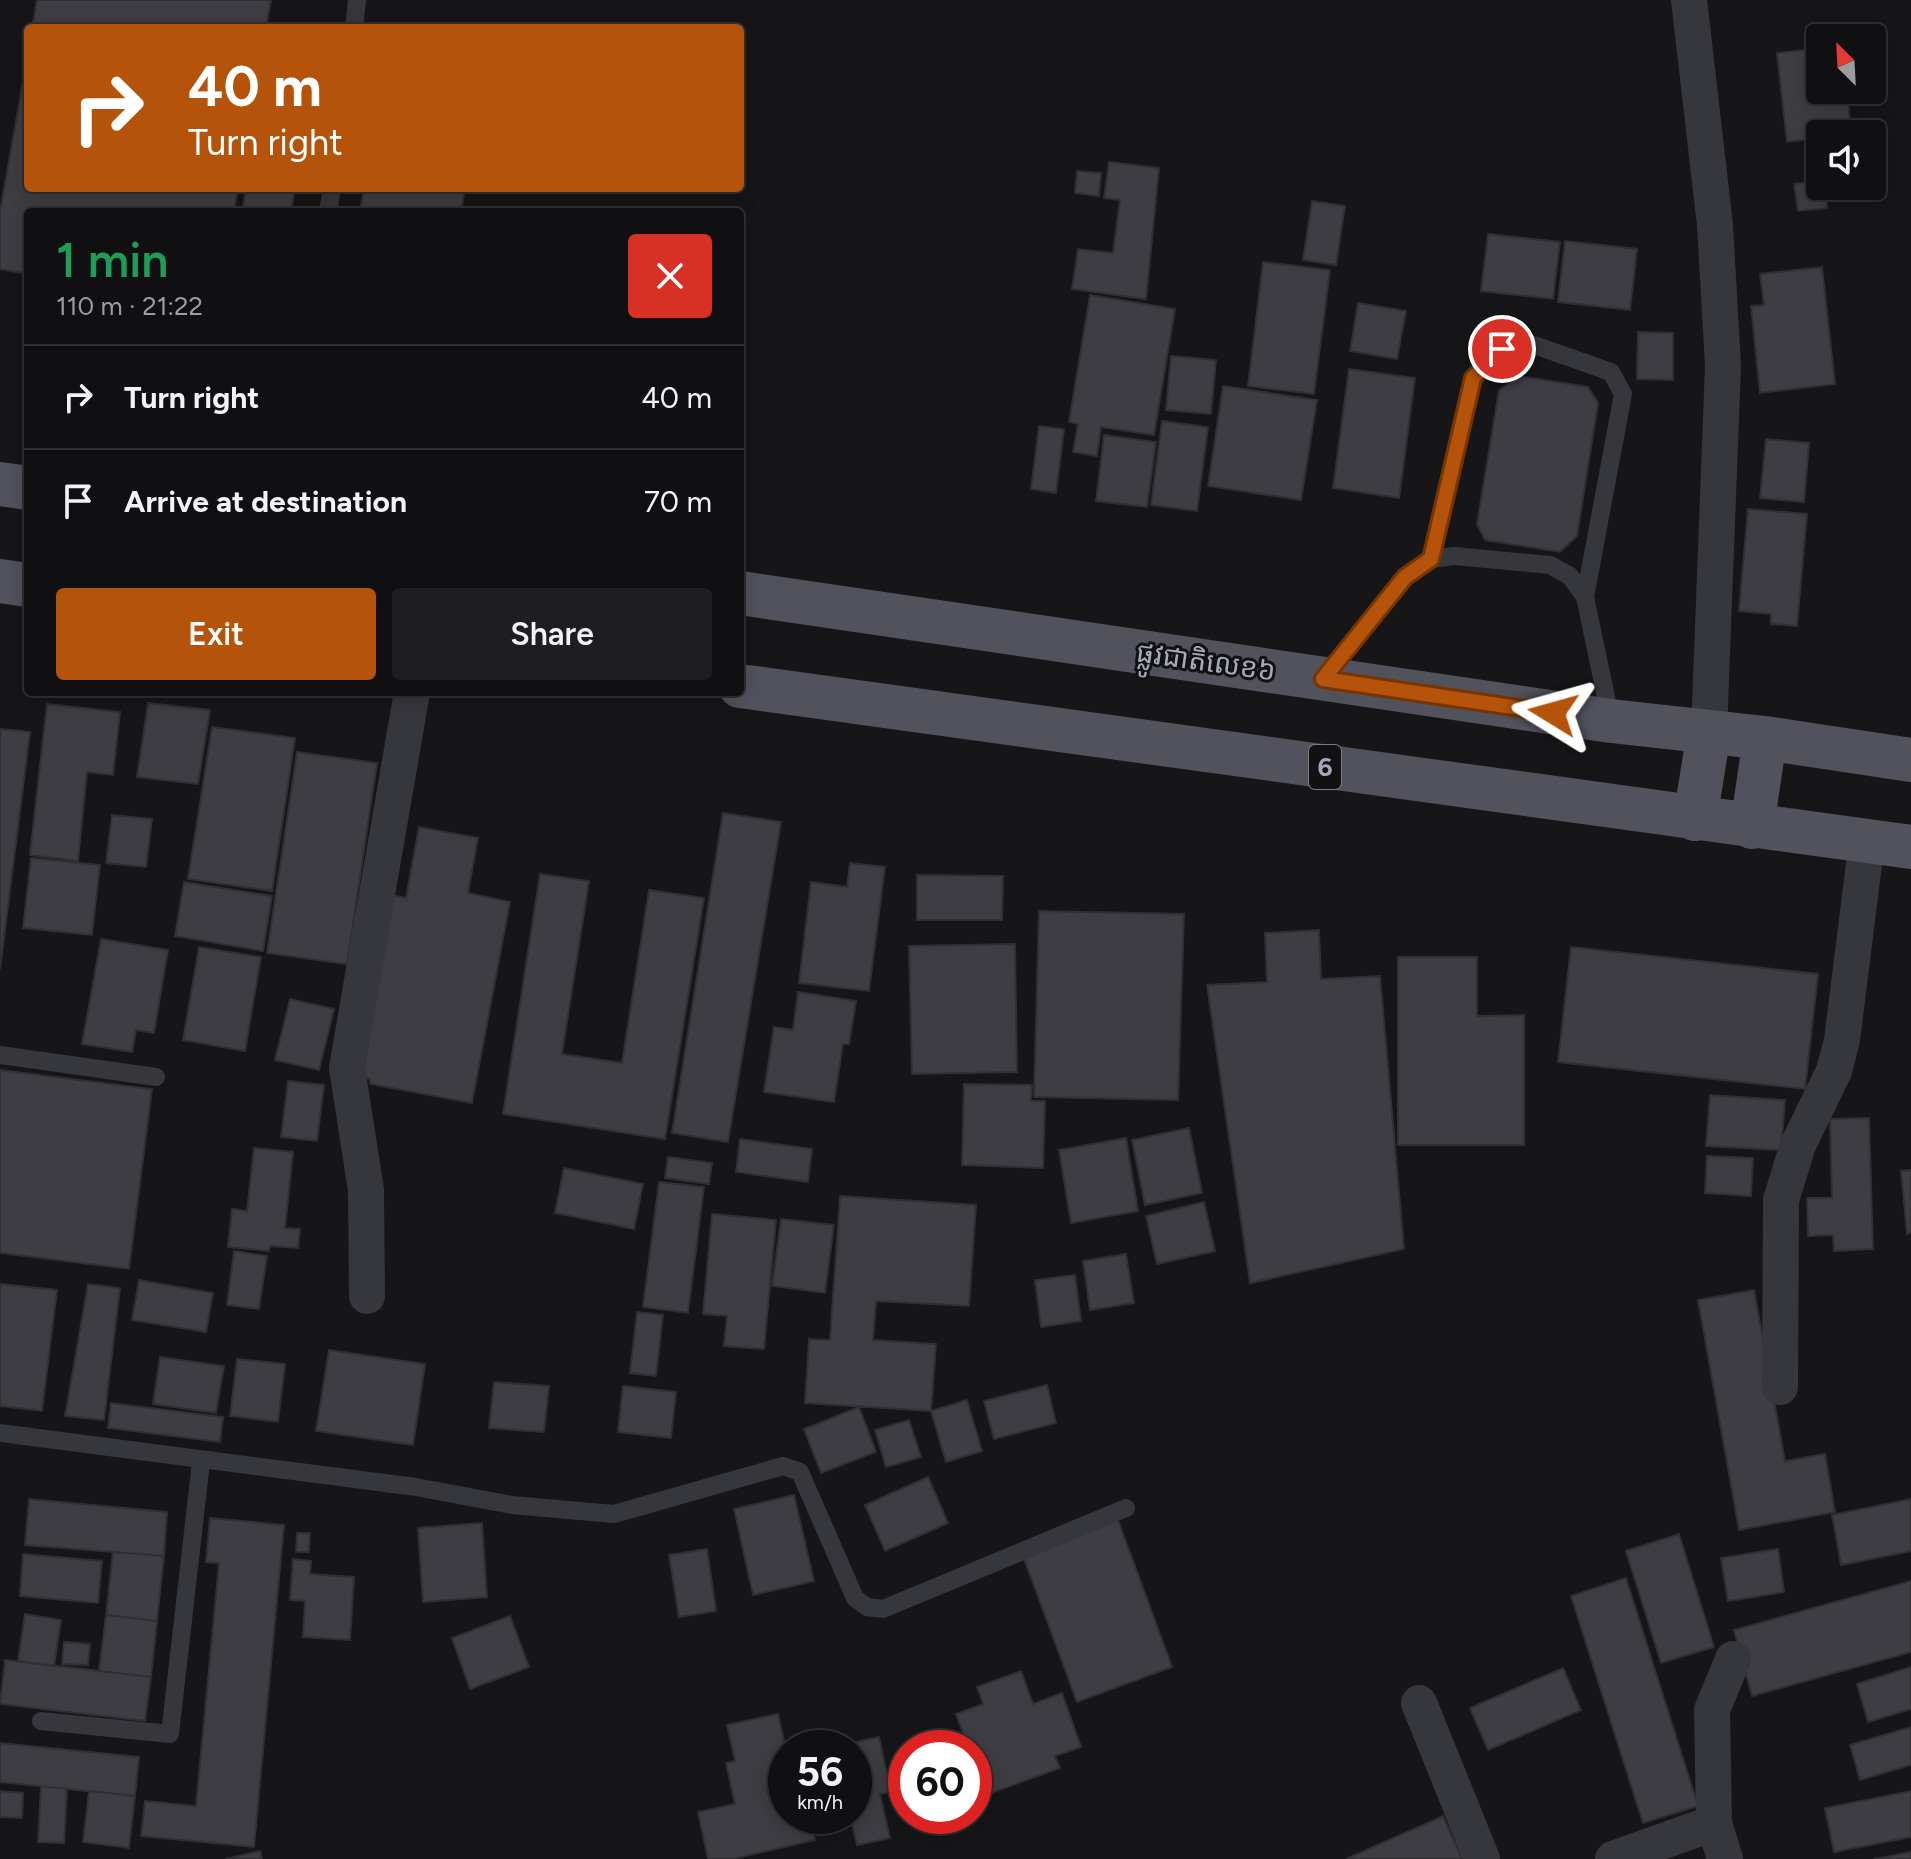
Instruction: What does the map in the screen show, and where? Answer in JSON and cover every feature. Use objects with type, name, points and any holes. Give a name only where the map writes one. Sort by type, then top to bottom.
[{"type":"main road","points":[[0,484],[24,487]]},
{"type":"main road","points":[[0,581],[24,584]]},
{"type":"main road","name":"ផ្លូវជាតិលេខ៦","points":[[744,594],[1611,721],[1765,738],[1911,760]]},
{"type":"main road","name":"6","points":[[744,687],[1911,847]]},
{"type":"main road","points":[[1695,819],[1709,732]]},
{"type":"main road","points":[[1752,827],[1765,738]]},
{"type":"street","points":[[1689,0],[1715,225],[1723,366],[1709,732]]},
{"type":"street","points":[[367,1296],[366,1190],[347,1068],[411,696]]},
{"type":"street","points":[[1780,1387],[1781,1200],[1798,1145],[1820,1106],[1842,1040],[1867,840]]},
{"type":"street","points":[[1725,1859],[1714,1823],[1712,1710],[1733,1659]]},
{"type":"street","points":[[1419,1703],[1482,1859]]},
{"type":"street","points":[[1613,1859],[1714,1823]]},
{"type":"lane","points":[[354,24],[357,0]]},
{"type":"lane","points":[[1431,559],[1473,378],[1502,349],[1534,345],[1611,372],[1623,394],[1585,597],[1611,721]]},
{"type":"lane","points":[[1323,679],[1405,577],[1431,559],[1454,556],[1550,565],[1570,576],[1585,597]]},
{"type":"lane","points":[[0,1055],[156,1077]]},
{"type":"lane","points":[[0,1433],[201,1462],[416,1487],[512,1505],[614,1514],[783,1466],[800,1472],[855,1598],[867,1607],[883,1609],[1126,1508]]},
{"type":"lane","points":[[41,1721],[170,1734],[201,1462]]},
{"type":"building","points":[[37,0],[271,0],[267,24],[33,24]]},
{"type":"building","points":[[1806,50],[1806,104],[1848,104],[1850,120],[1806,120],[1806,140],[1787,142],[1777,53]]},
{"type":"building","points":[[24,76],[24,192],[237,192],[235,208],[24,208],[24,273],[0,269],[0,212]]},
{"type":"building","points":[[1109,162],[1159,168],[1146,299],[1072,289],[1078,249],[1113,253],[1120,200],[1104,198]]},
{"type":"building","points":[[1077,171],[1101,173],[1099,196],[1075,193]]},
{"type":"building","points":[[1806,183],[1806,200],[1826,200],[1827,208],[1798,211],[1794,184]]},
{"type":"building","points":[[245,192],[294,192],[292,208],[243,208]]},
{"type":"building","points":[[363,192],[464,192],[462,208],[361,208]]},
{"type":"building","points":[[1312,201],[1345,206],[1336,265],[1303,260]]},
{"type":"building","points":[[1488,234],[1560,242],[1553,299],[1481,291]]},
{"type":"building","points":[[1565,241],[1637,249],[1630,310],[1558,302]]},
{"type":"building","points":[[1263,262],[1330,270],[1314,394],[1248,386]]},
{"type":"building","points":[[1822,267],[1835,384],[1760,393],[1751,306],[1764,305],[1760,274]]},
{"type":"building","points":[[1090,295],[1175,309],[1154,435],[1101,427],[1097,456],[1073,452],[1078,424],[1069,422]]},
{"type":"building","points":[[1358,303],[1406,311],[1397,359],[1350,351]]},
{"type":"building","points":[[1638,332],[1673,333],[1673,380],[1637,379]]},
{"type":"building","points":[[1171,356],[1216,360],[1211,414],[1166,410]]},
{"type":"building","points":[[1349,369],[1415,378],[1399,498],[1333,488]]},
{"type":"building","points":[[1519,376],[1588,387],[1598,403],[1577,536],[1560,552],[1485,540],[1477,524],[1499,390]]},
{"type":"building","points":[[1223,386],[1317,400],[1301,500],[1208,486]]},
{"type":"building","points":[[1162,421],[1208,427],[1197,511],[1151,505]]},
{"type":"building","points":[[1039,426],[1064,429],[1056,493],[1031,489]]},
{"type":"building","points":[[1104,435],[1156,442],[1147,507],[1096,501]]},
{"type":"building","points":[[1766,439],[1809,443],[1804,502],[1760,498]]},
{"type":"building","points":[[1748,509],[1807,514],[1797,626],[1771,624],[1771,614],[1739,611]]},
{"type":"building","points":[[148,703],[210,710],[198,784],[137,777]]},
{"type":"building","points":[[47,704],[120,712],[113,775],[87,772],[78,861],[30,855]]},
{"type":"building","points":[[212,727],[295,738],[272,891],[188,879]]},
{"type":"building","points":[[0,729],[30,732],[0,969]]},
{"type":"building","points":[[297,752],[377,763],[347,964],[267,953]]},
{"type":"building","points":[[723,813],[781,822],[728,1142],[672,1133]]},
{"type":"building","points":[[112,815],[152,819],[146,867],[106,863]]},
{"type":"building","points":[[419,827],[478,838],[468,893],[510,902],[472,1103],[370,1084],[370,1079],[354,1076],[389,895],[406,898]]},
{"type":"building","points":[[31,858],[100,865],[92,935],[23,928]]},
{"type":"building","points":[[850,863],[885,867],[869,991],[799,983],[811,882],[847,887]]},
{"type":"building","points":[[540,874],[589,881],[562,1054],[622,1063],[649,890],[704,898],[665,1139],[503,1114]]},
{"type":"building","points":[[917,875],[1003,876],[1002,920],[917,920]]},
{"type":"building","points":[[184,882],[272,896],[263,951],[175,936]]},
{"type":"building","points":[[1039,911],[1184,914],[1178,1100],[1034,1097]]},
{"type":"building","points":[[1319,930],[1321,979],[1380,976],[1404,1249],[1250,1283],[1207,985],[1267,982],[1265,933]]},
{"type":"building","points":[[101,939],[168,950],[154,1033],[136,1030],[132,1052],[82,1044]]},
{"type":"building","points":[[1015,944],[1017,1072],[912,1074],[909,946]]},
{"type":"building","points":[[199,947],[261,957],[245,1051],[183,1040]]},
{"type":"building","points":[[1571,947],[1818,974],[1805,1089],[1558,1062]]},
{"type":"building","points":[[1398,957],[1477,957],[1477,1016],[1524,1015],[1524,1145],[1398,1145]]},
{"type":"building","points":[[798,992],[856,1001],[849,1044],[843,1044],[834,1102],[764,1092],[774,1027],[793,1030]]},
{"type":"building","points":[[290,999],[334,1009],[319,1070],[275,1060]]},
{"type":"building","points":[[0,1070],[152,1089],[129,1269],[0,1253]]},
{"type":"building","points":[[288,1081],[324,1085],[317,1141],[281,1137]]},
{"type":"building","points":[[964,1084],[1032,1085],[1031,1101],[1045,1101],[1043,1168],[962,1165]]},
{"type":"building","points":[[1710,1095],[1785,1100],[1781,1150],[1706,1146]]},
{"type":"building","points":[[1869,1118],[1873,1249],[1834,1251],[1833,1235],[1808,1236],[1807,1198],[1832,1198],[1830,1119]]},
{"type":"building","points":[[1189,1128],[1202,1193],[1145,1205],[1132,1140]]},
{"type":"building","points":[[1126,1138],[1138,1211],[1071,1223],[1059,1150]]},
{"type":"building","points":[[740,1139],[812,1149],[808,1182],[736,1172]]},
{"type":"building","points":[[254,1148],[293,1152],[285,1228],[300,1229],[298,1248],[270,1246],[269,1251],[228,1247],[232,1209],[247,1211]]},
{"type":"building","points":[[1707,1156],[1753,1158],[1751,1196],[1705,1193]]},
{"type":"building","points":[[668,1157],[712,1163],[709,1184],[665,1178]]},
{"type":"building","points":[[564,1168],[643,1184],[634,1229],[555,1213]]},
{"type":"building","points":[[1911,1170],[1911,1233],[1907,1234],[1901,1171]]},
{"type":"building","points":[[659,1182],[704,1187],[688,1313],[643,1307]]},
{"type":"building","points":[[840,1196],[976,1205],[969,1306],[876,1301],[873,1340],[936,1344],[931,1411],[805,1403],[809,1339],[830,1340]]},
{"type":"building","points":[[1204,1202],[1215,1251],[1157,1264],[1146,1216]]},
{"type":"building","points":[[712,1214],[776,1220],[764,1349],[724,1346],[727,1316],[703,1314]]},
{"type":"building","points":[[781,1219],[834,1225],[825,1293],[772,1286]]},
{"type":"building","points":[[234,1251],[267,1256],[259,1309],[227,1305]]},
{"type":"building","points":[[1126,1254],[1134,1303],[1090,1310],[1083,1261]]},
{"type":"building","points":[[1075,1275],[1081,1321],[1041,1327],[1035,1280]]},
{"type":"building","points":[[139,1280],[213,1293],[206,1332],[132,1320]]},
{"type":"building","points":[[0,1284],[57,1290],[42,1411],[0,1406]]},
{"type":"building","points":[[88,1284],[120,1288],[104,1420],[65,1416]]},
{"type":"building","points":[[1754,1290],[1785,1461],[1825,1454],[1835,1512],[1739,1530],[1698,1300]]},
{"type":"building","points":[[637,1312],[663,1315],[656,1376],[630,1373]]},
{"type":"building","points":[[329,1350],[425,1364],[413,1445],[316,1431]]},
{"type":"building","points":[[160,1357],[224,1366],[216,1413],[153,1404]]},
{"type":"building","points":[[237,1359],[285,1364],[278,1422],[230,1416]]},
{"type":"building","points":[[494,1382],[549,1386],[544,1432],[489,1428]]},
{"type":"building","points":[[1047,1385],[1056,1423],[994,1439],[984,1401]]},
{"type":"building","points":[[623,1386],[676,1392],[671,1438],[618,1432]]},
{"type":"building","points":[[967,1400],[982,1451],[946,1462],[931,1411]]},
{"type":"building","points":[[111,1403],[223,1417],[220,1442],[108,1428]]},
{"type":"building","points":[[859,1407],[876,1452],[821,1473],[804,1429]]},
{"type":"building","points":[[909,1420],[921,1457],[886,1467],[875,1430]]},
{"type":"building","points":[[928,1477],[948,1523],[885,1551],[865,1505]]},
{"type":"building","points":[[794,1495],[814,1581],[753,1595],[734,1509]]},
{"type":"building","points":[[29,1499],[167,1512],[164,1556],[25,1545]]},
{"type":"building","points":[[1911,1499],[1911,1551],[1841,1565],[1832,1515]]},
{"type":"building","points":[[210,1518],[284,1525],[254,1847],[141,1836],[145,1801],[196,1806],[219,1563],[206,1562]]},
{"type":"building","points":[[1118,1520],[1172,1667],[1077,1702],[1023,1556]]},
{"type":"building","points":[[482,1523],[487,1597],[423,1602],[418,1528]]},
{"type":"building","points":[[297,1533],[310,1533],[309,1552],[296,1552]]},
{"type":"building","points":[[1679,1534],[1714,1647],[1661,1663],[1626,1551]]},
{"type":"building","points":[[707,1549],[716,1611],[679,1617],[669,1555]]},
{"type":"building","points":[[1778,1549],[1784,1592],[1728,1601],[1721,1558]]},
{"type":"building","points":[[113,1552],[164,1556],[157,1621],[106,1615]]},
{"type":"building","points":[[23,1554],[102,1561],[98,1603],[20,1596]]},
{"type":"building","points":[[293,1559],[311,1561],[310,1574],[354,1577],[350,1640],[303,1637],[305,1601],[290,1600]]},
{"type":"building","points":[[1626,1578],[1698,1806],[1643,1823],[1571,1596]]},
{"type":"building","points":[[1911,1581],[1911,1652],[1752,1696],[1734,1630]]},
{"type":"building","points":[[25,1614],[61,1620],[54,1666],[18,1661]]},
{"type":"building","points":[[106,1615],[157,1621],[151,1677],[99,1671]]},
{"type":"building","points":[[510,1616],[529,1667],[470,1689],[452,1638]]},
{"type":"building","points":[[64,1642],[90,1644],[88,1665],[62,1664]]},
{"type":"building","points":[[5,1660],[151,1677],[145,1721],[0,1704]]},
{"type":"building","points":[[1911,1667],[1911,1709],[1868,1722],[1857,1684]]},
{"type":"building","points":[[1563,1668],[1581,1710],[1488,1750],[1470,1708]]},
{"type":"building","points":[[1021,1671],[1033,1704],[1062,1693],[1081,1747],[1055,1756],[1060,1768],[992,1793],[992,1730],[962,1730],[956,1714],[983,1704],[977,1687]]},
{"type":"building","points":[[778,1714],[782,1730],[768,1730],[768,1834],[814,1834],[815,1840],[732,1859],[708,1859],[698,1812],[735,1804],[726,1763],[735,1761],[727,1725]]},
{"type":"building","points":[[1911,1727],[1911,1765],[1860,1780],[1850,1745]]},
{"type":"building","points":[[879,1737],[888,1778],[888,1793],[880,1794],[890,1838],[857,1845],[854,1834],[872,1834],[872,1739]]},
{"type":"building","points":[[0,1743],[139,1757],[135,1796],[0,1782]]},
{"type":"building","points":[[41,1787],[67,1788],[64,1843],[38,1842]]},
{"type":"building","points":[[0,1791],[23,1793],[22,1818],[0,1817]]},
{"type":"building","points":[[89,1791],[135,1796],[129,1848],[83,1842]]},
{"type":"building","points":[[1911,1791],[1911,1837],[1834,1852],[1825,1808]]},
{"type":"building","points":[[1443,1816],[1462,1859],[1346,1859]]},
{"type":"building","points":[[260,1851],[262,1859],[226,1859]]},
{"type":"building","points":[[1911,1852],[1911,1859],[1874,1859]]},
{"type":"route","points":[[1502,349],[1473,378],[1431,559],[1405,577],[1323,679],[1553,713]]}]
